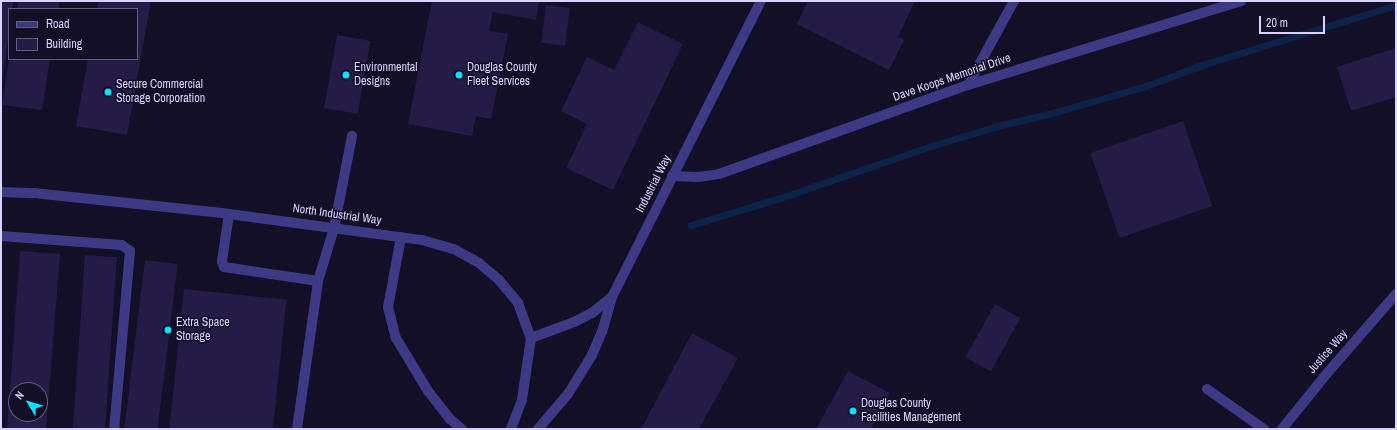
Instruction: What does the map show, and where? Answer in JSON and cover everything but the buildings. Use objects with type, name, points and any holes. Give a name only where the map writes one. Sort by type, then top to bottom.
[{"type":"street","name":"Industrial Way","points":[[531,338],[592,313],[612,297],[761,1]]},
{"type":"street","points":[[968,85],[1014,1]]},
{"type":"street","name":"Dave Koops Memorial Drive","points":[[672,176],[698,177],[719,174],[968,85],[1241,1]]},
{"type":"street","points":[[297,429],[318,281],[334,228],[352,136]]},
{"type":"street","name":"North Industrial Way","points":[[1,192],[34,193],[229,214],[422,240],[454,249],[479,263],[499,280],[518,303],[531,338],[522,400],[511,429]]},
{"type":"street","points":[[229,214],[222,262],[224,267],[318,281]]},
{"type":"street","points":[[1,236],[122,245],[130,251],[114,429]]},
{"type":"street","points":[[401,237],[388,307],[396,338],[428,391],[450,419],[462,429]]},
{"type":"street","name":"Justice Way","points":[[1282,429],[1329,371],[1396,294]]},
{"type":"street","points":[[538,429],[568,394],[592,355],[602,332],[612,297]]},
{"type":"street","points":[[1207,389],[1264,429]]},
{"type":"waterway","points":[[691,225],[783,197],[928,147],[1001,125],[1052,113],[1146,86],[1202,65],[1396,5]]},
{"type":"place","name":"Environmental Designs","points":[[346,75]]},
{"type":"place","name":"Douglas County Fleet Services","points":[[459,75]]},
{"type":"place","name":"Secure Commercial Storage Corporation","points":[[108,92]]},
{"type":"place","name":"Extra Space Storage","points":[[168,330]]},
{"type":"place","name":"Douglas County Facilities Management","points":[[853,411]]}]
